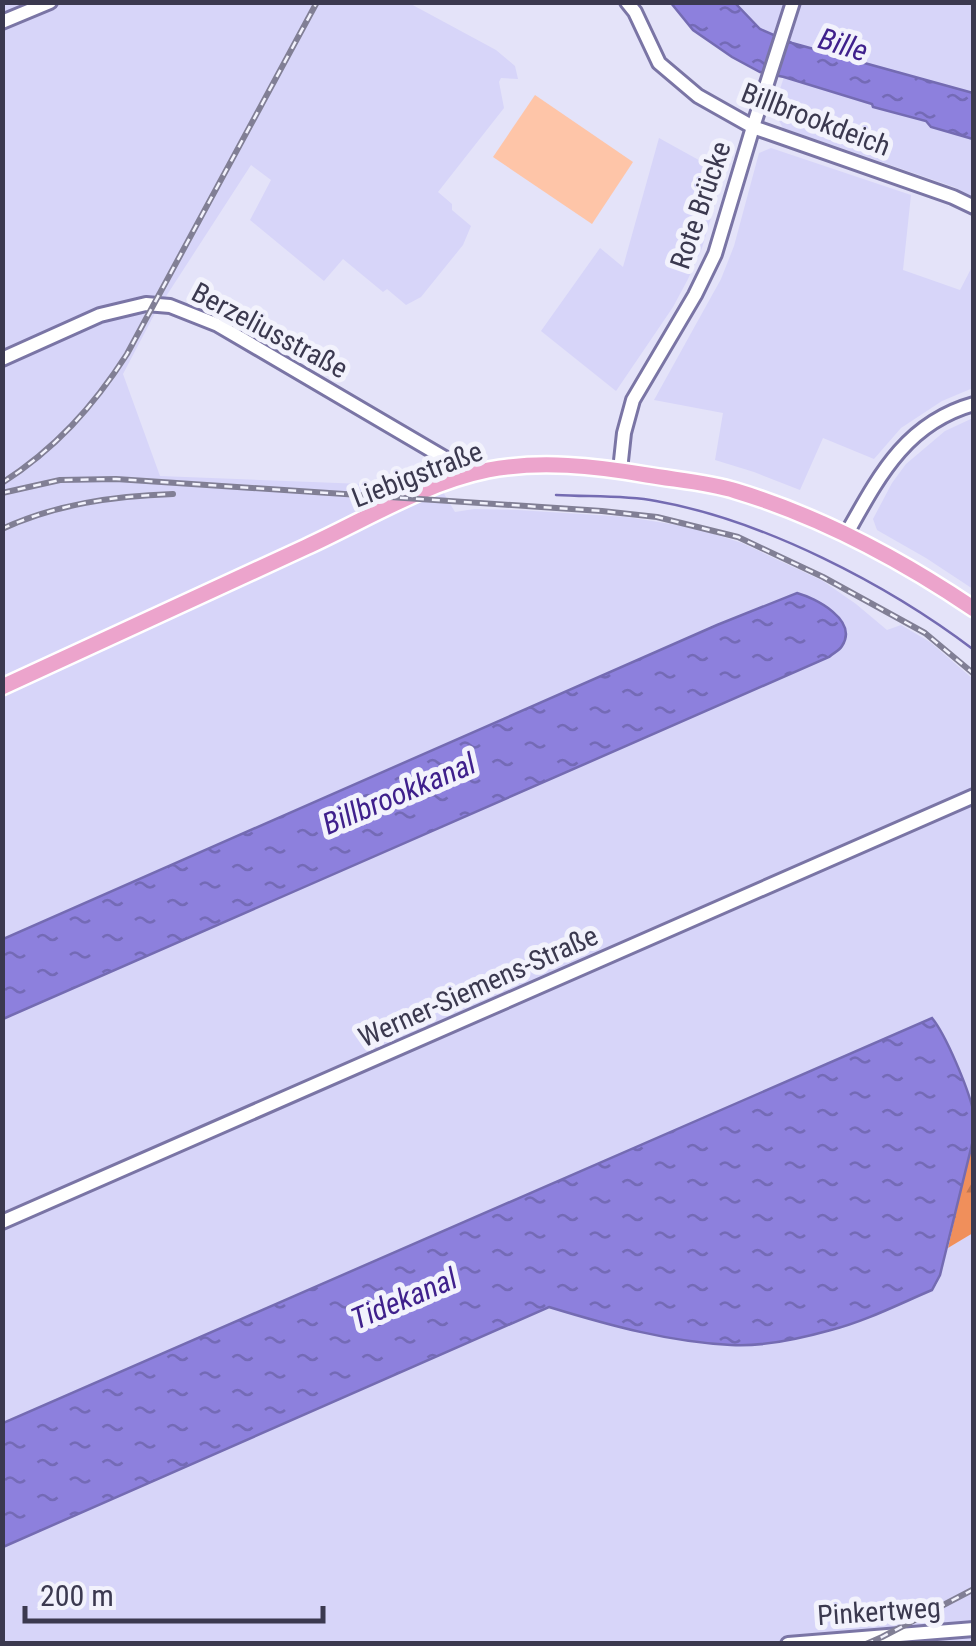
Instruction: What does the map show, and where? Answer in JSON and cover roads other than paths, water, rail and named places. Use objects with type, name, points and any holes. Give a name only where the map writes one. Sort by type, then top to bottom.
[{"type":"main road","name":"Liebigstraße","points":[[2,686],[460,478],[501,468],[544,464],[620,470],[734,490],[847,533],[910,567],[974,609]]},
{"type":"street","points":[[2,22],[50,2]]},
{"type":"street","name":"Billbrookdeich","points":[[627,2],[659,64],[698,96],[753,126],[953,196],[974,207]]},
{"type":"street","name":"Rote Brücke","points":[[620,470],[630,408],[715,254],[793,2]]},
{"type":"street","name":"Berzeliusstraße","points":[[2,359],[100,315],[146,304],[170,306],[218,325],[448,460]]},
{"type":"street","points":[[847,533],[880,474],[906,442],[943,416],[974,404]]},
{"type":"street","name":"Werner-Siemens-Straße","points":[[2,1222],[974,796]]},
{"type":"street","name":"Pinkertweg","points":[[788,1644],[974,1629]]},
{"type":"water","points":[[671,3],[735,3],[760,29],[792,43],[973,93],[973,139],[872,104],[760,72],[693,30]]},
{"type":"water","name":"Billbrookkanal","points":[[797,593],[824,605],[845,627],[842,646],[829,657],[3,1019],[3,939]]},
{"type":"water","name":"Tidekanal","points":[[932,1018],[962,1076],[973,1110],[974,1136],[940,1275],[932,1290],[844,1326],[756,1345],[662,1336],[549,1307],[3,1547],[3,1423]]},
{"type":"waterway","points":[[556,495],[644,499],[739,523],[863,579],[974,650]]},
{"type":"railway","points":[[2,483],[72,426],[127,354],[317,2]]},
{"type":"railway","points":[[2,493],[60,480],[116,479],[657,517],[738,537],[823,577],[925,633],[974,674]]},
{"type":"railway","points":[[2,529],[43,513],[86,503],[173,494]]},
{"type":"railway","points":[[866,1644],[974,1589]]},
{"type":"water label","name":"Bille","points":[[843,45]]}]
